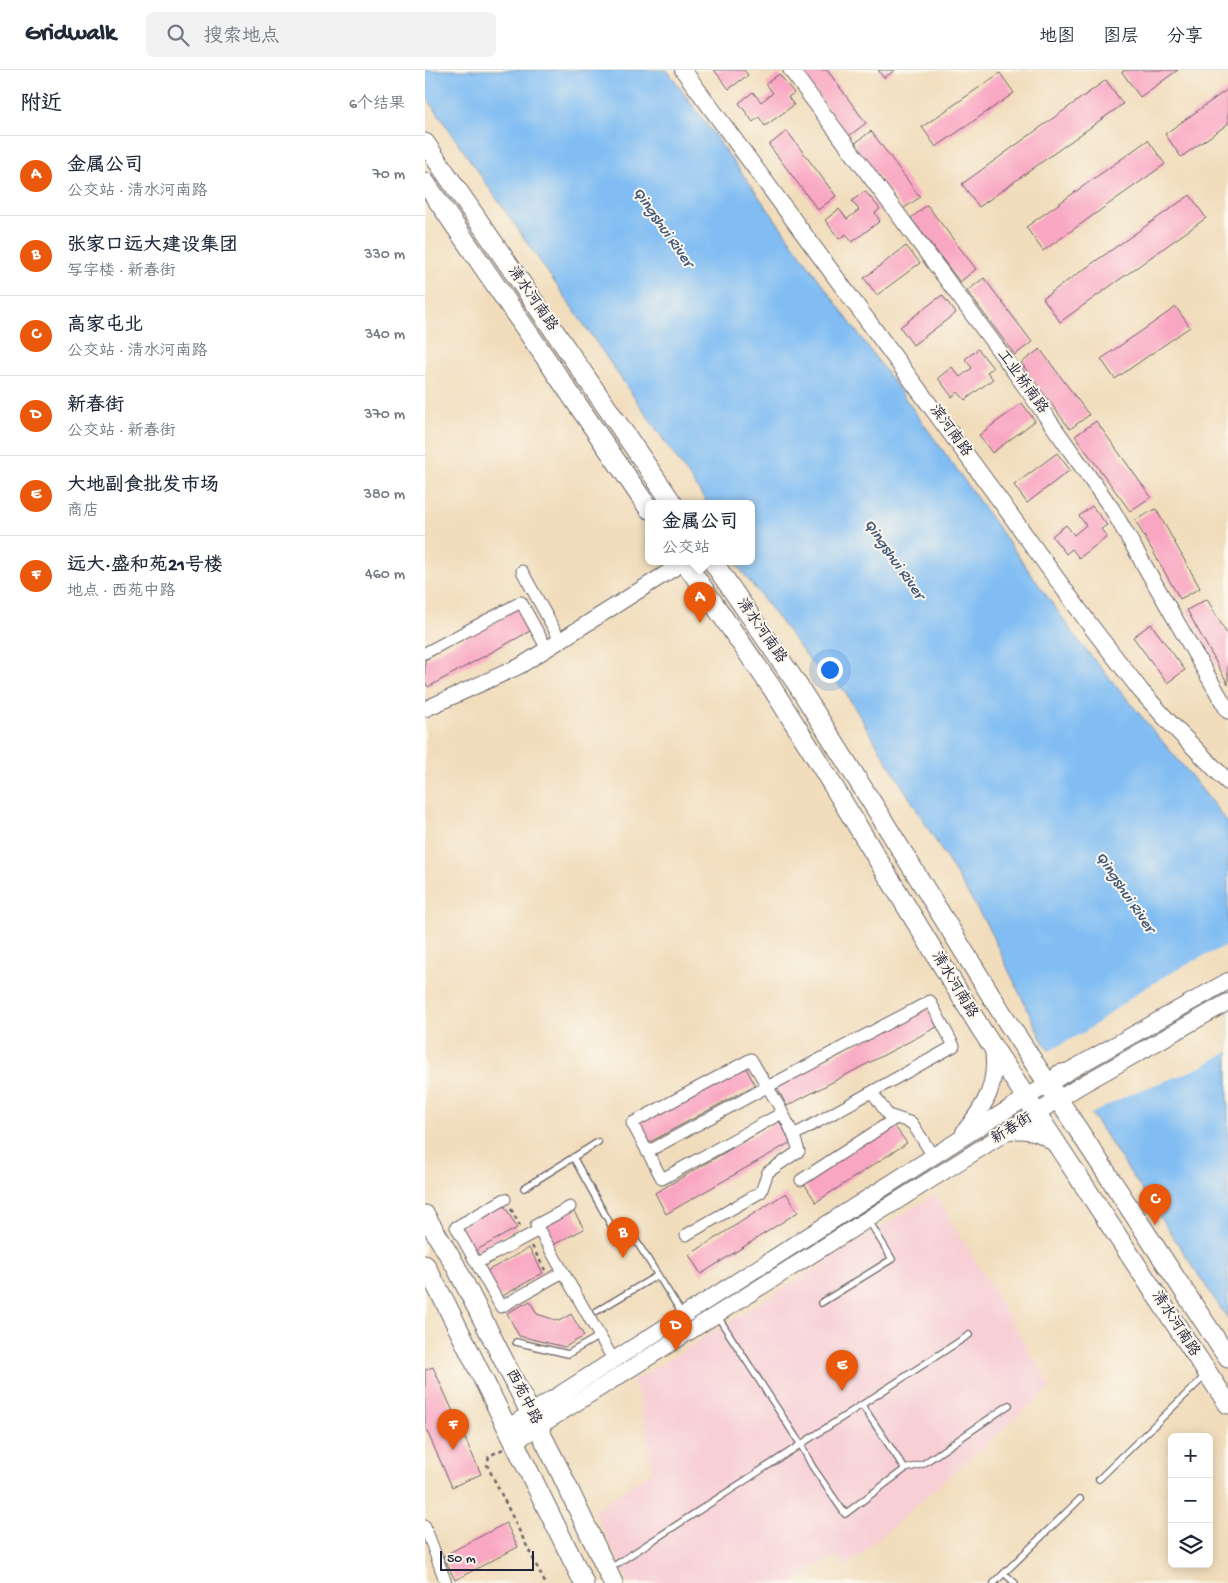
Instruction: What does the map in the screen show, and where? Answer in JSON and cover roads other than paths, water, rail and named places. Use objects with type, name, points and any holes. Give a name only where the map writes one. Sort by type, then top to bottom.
[{"type":"main road","name":"滨河南路","points":[[683,70],[976,467],[1090,626],[1141,691],[1169,722],[1227,775]]},
{"type":"main road","name":"滨河南路","points":[[695,70],[1127,661],[1227,775]]},
{"type":"main road","name":"清水河南路","points":[[425,143],[670,500]]},
{"type":"main road","name":"清水河南路","points":[[425,182],[645,503]]},
{"type":"main road","name":"清水河南路","points":[[687,565],[772,688],[993,1048],[1228,1404]]},
{"type":"main road","name":"清水河南路","points":[[715,565],[797,684],[1008,1023],[1228,1358]]},
{"type":"main road","name":"新春街","points":[[511,1435],[717,1315],[1037,1114],[1069,1072],[1228,981]]},
{"type":"main road","name":"新春街","points":[[535,1420],[613,1361],[1026,1098],[1078,1087],[1228,1002]]},
{"type":"main road","points":[[954,1143],[977,1115],[992,1086],[996,1065],[993,1048]]},
{"type":"main road","points":[[1033,1062],[1049,1072],[1069,1072]]},
{"type":"main road","points":[[1072,1120],[1069,1109],[1073,1094],[1078,1087]]},
{"type":"main road","points":[[1008,1132],[1025,1130],[1037,1133],[1047,1137],[1059,1147]]},
{"type":"main road","name":"西苑中路","points":[[425,1216],[455,1265],[535,1420],[610,1576]]},
{"type":"main road","name":"西苑中路","points":[[425,1265],[584,1583]]},
{"type":"street","name":"工业桥南路","points":[[791,70],[1004,357],[1112,509],[1228,711]]},
{"type":"street","points":[[425,709],[520,666],[680,565]]},
{"type":"street","points":[[522,571],[560,640]]},
{"type":"street","points":[[425,653],[521,602],[547,649]]},
{"type":"street","points":[[647,1152],[930,1001],[954,1046],[794,1135]]},
{"type":"street","points":[[686,1234],[761,1192],[768,1172],[799,1151],[794,1135],[782,1113],[751,1059],[632,1123],[662,1179],[782,1113]]},
{"type":"street","points":[[872,1092],[888,1115],[912,1123],[933,1156]]},
{"type":"street","points":[[801,1180],[897,1118]]},
{"type":"street","points":[[505,1199],[456,1227],[501,1307],[563,1272]]},
{"type":"street","points":[[570,1206],[536,1224],[613,1361]]},
{"type":"street","points":[[477,1264],[539,1230]]},
{"type":"street","points":[[425,1526],[445,1583]]},
{"type":"lane","points":[[523,1188],[598,1142]]},
{"type":"lane","points":[[573,1157],[612,1227],[635,1239],[683,1316]]},
{"type":"lane","points":[[821,1303],[892,1259],[868,1220]]},
{"type":"lane","points":[[597,1311],[658,1275]]},
{"type":"lane","points":[[717,1315],[801,1444],[812,1466],[845,1514],[905,1469],[923,1464],[1009,1405]]},
{"type":"lane","points":[[610,1576],[801,1444],[969,1335]]},
{"type":"lane","points":[[516,1342],[568,1354],[599,1336]]},
{"type":"lane","points":[[1099,1480],[1208,1373]]},
{"type":"lane","points":[[862,1405],[905,1469]]},
{"type":"lane","points":[[994,1583],[1080,1499]]},
{"type":"lane","points":[[1005,1573],[1015,1583]]},
{"type":"water","name":"Qingshui River","points":[[425,70],[667,70],[1081,644],[1228,823],[1228,1319],[1042,1040],[987,925],[845,692],[828,672],[815,667],[737,565],[755,565],[755,500],[705,500],[425,95]]},
{"type":"place","name":"金属公司","points":[[700,623]]},
{"type":"place","name":"高家屯北","points":[[1155,1225]]},
{"type":"place","name":"张家口远大建设集团","points":[[623,1258]]},
{"type":"place","name":"新春街","points":[[676,1351]]},
{"type":"place","name":"大地副食批发市场","points":[[842,1391]]},
{"type":"place","name":"远大·盛和苑21号楼","points":[[453,1450]]}]
